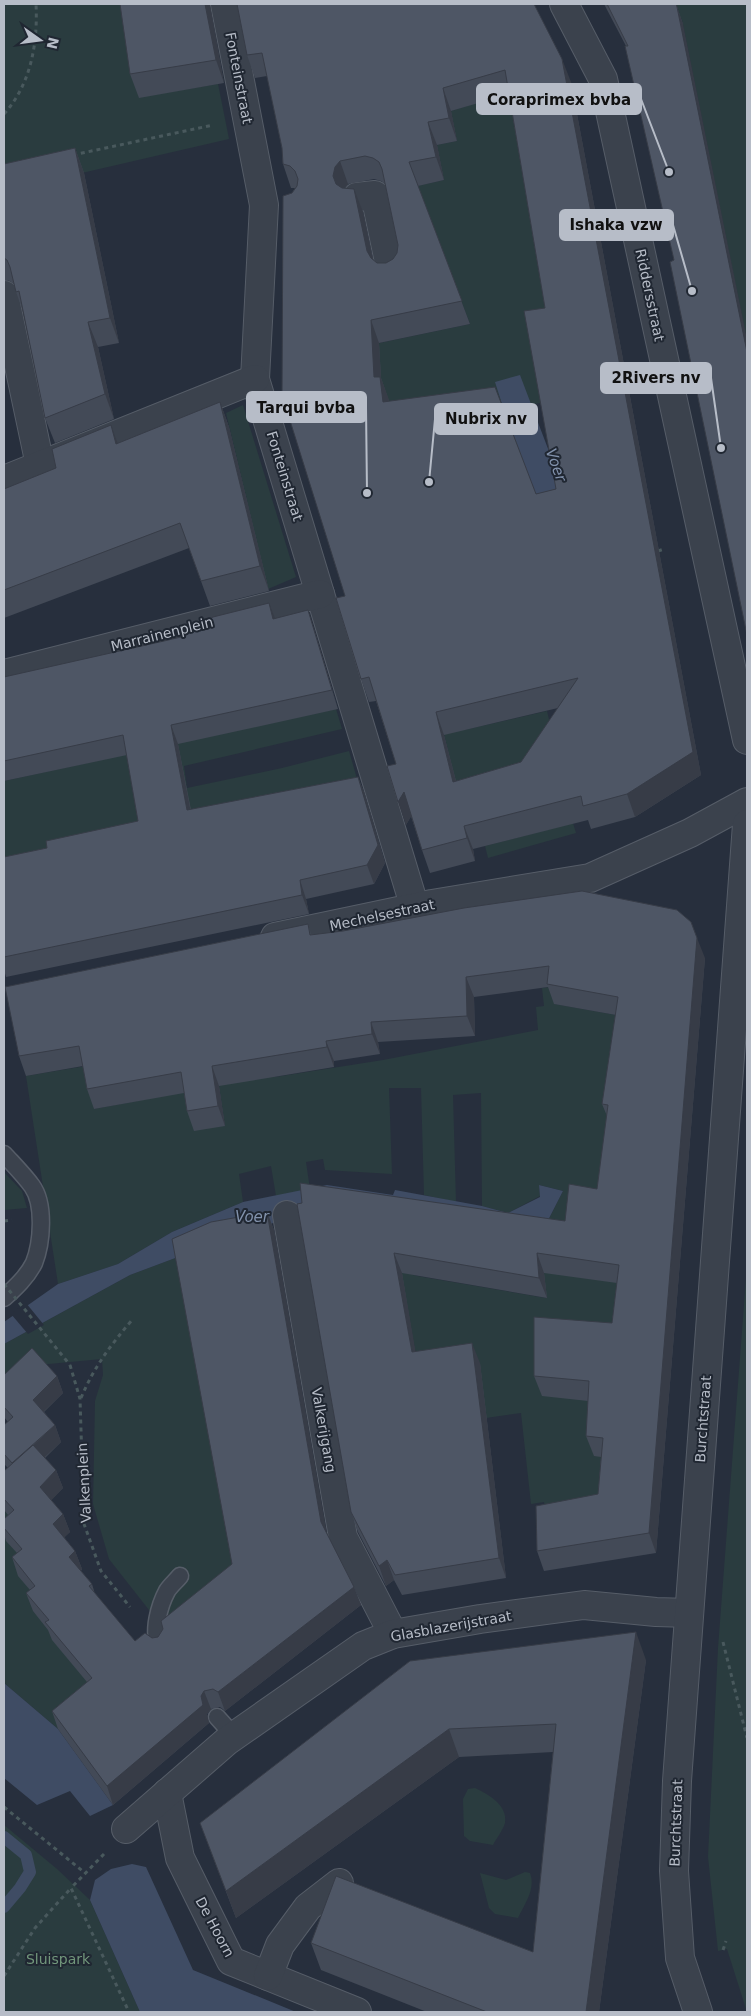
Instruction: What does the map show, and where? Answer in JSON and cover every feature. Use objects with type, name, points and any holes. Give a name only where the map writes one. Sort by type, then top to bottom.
[{"type":"street","name":"Fonteinstraat","points":[[225,4],[247,117],[276,204],[255,379],[415,908]]},
{"type":"street","name":"Riddersstraat","points":[[564,4],[603,79],[747,740]]},
{"type":"street","points":[[357,197],[375,195],[391,271]]},
{"type":"street","points":[[4,295],[40,465]]},
{"type":"street","points":[[4,480],[255,379]]},
{"type":"street","name":"Marrainenplein","points":[[4,674],[320,594]]},
{"type":"street","name":"Mechelsestraat","points":[[254,942],[415,908],[590,878],[690,833],[747,802]]},
{"type":"street","name":"Burchtstraat","points":[[698,2012],[680,1958],[674,1871],[689,1612],[747,824]]},
{"type":"street","name":"Valkerijgang","points":[[287,1215],[343,1537],[393,1634]]},
{"type":"street","name":"Glasblazerijstraat","points":[[126,1829],[168,1793],[226,1726],[363,1646],[393,1634],[480,1619],[584,1605],[656,1612],[689,1612]]},
{"type":"street","name":"De Hoorn","points":[[168,1793],[180,1858],[231,1961],[357,2012]]},
{"type":"street","points":[[268,1976],[280,1945],[308,1907],[339,1883]]},
{"type":"lane","points":[[4,1154],[33,1188],[39,1204],[41,1234],[34,1262],[22,1280],[4,1298]]},
{"type":"lane","points":[[158,1643],[158,1613],[168,1590],[180,1576]]},
{"type":"path","points":[[4,114],[23,85],[32,59],[37,32],[36,4]]},
{"type":"path","points":[[71,155],[247,117]]},
{"type":"path","points":[[658,551],[664,549]]},
{"type":"path","name":"Valkenplein","points":[[4,1284],[70,1365],[80,1400],[84,1524],[101,1571],[158,1643]]},
{"type":"path","points":[[80,1400],[96,1367],[109,1347],[132,1320]]},
{"type":"path","points":[[722,1638],[726,1647],[747,1738]]},
{"type":"path","points":[[4,1807],[85,1873]]},
{"type":"path","points":[[4,1976],[35,1928],[126,1829]]},
{"type":"path","points":[[71,1888],[130,2012]]},
{"type":"path","points":[[723,1950],[726,1941]]},
{"type":"green space","points":[[4,4],[126,4],[139,97],[218,84],[229,139],[4,191]]},
{"type":"green space","points":[[673,4],[747,4],[747,341],[682,20]]},
{"type":"green space","points":[[458,72],[514,94],[554,331],[545,402],[504,410],[420,421],[388,478],[365,346],[470,324],[417,186],[444,180],[437,145],[457,141],[451,111],[467,106]]},
{"type":"green space","points":[[243,405],[296,577],[268,589],[226,413]]},
{"type":"green space","points":[[448,659],[464,730],[547,711],[561,769],[469,836],[427,665]]},
{"type":"green space","points":[[336,709],[342,729],[184,766],[187,788],[282,768],[349,751],[362,796],[149,868],[4,878],[4,781]]},
{"type":"green space","points":[[573,823],[576,833],[488,858],[485,846]]},
{"type":"green space","points":[[203,980],[275,1077],[383,1060],[538,1030],[536,1007],[544,1006],[542,988],[556,986],[555,1004],[627,1017],[626,1285],[596,1401],[610,1458],[605,1514],[548,1534],[544,1502],[531,1504],[521,1413],[486,1418],[479,1363],[419,1371],[401,1271],[417,1276],[546,1298],[540,1236],[563,1191],[539,1185],[540,1196],[508,1213],[482,1206],[481,1093],[453,1095],[456,1202],[424,1195],[421,1088],[389,1088],[392,1174],[325,1170],[323,1159],[306,1162],[310,1189],[276,1196],[271,1166],[239,1174],[243,1202],[172,1232],[118,1264],[58,1284],[26,1076],[86,1066],[94,1109],[147,1099],[188,1086],[225,1126]]},
{"type":"green space","points":[[4,1172],[22,1191],[27,1208],[4,1210]]},
{"type":"green space","points":[[178,1257],[235,1561],[171,1638],[109,1559],[93,1504],[95,1401],[103,1375],[102,1359],[38,1365],[4,1397],[4,1344],[130,1275]]},
{"type":"green space","points":[[747,1265],[747,2012],[727,1949],[718,1951],[708,1857],[718,1648]]},
{"type":"green space","points":[[4,1510],[119,1632],[58,1729],[4,1683]]},
{"type":"green space","points":[[475,1788],[486,1793],[496,1801],[505,1817],[503,1829],[493,1845],[470,1841],[464,1836],[463,1799],[468,1789]]},
{"type":"green space","name":"Sluispark","points":[[4,1825],[57,1869],[90,1900],[140,2012],[4,2012]]},
{"type":"green space","points":[[525,1872],[530,1873],[532,1885],[529,1896],[518,1918],[495,1914],[489,1908],[480,1873],[506,1880]]},
{"type":"water","points":[[520,375],[550,454],[576,577],[544,584],[521,464],[495,382]]},
{"type":"water","name":"Voer","points":[[327,1185],[393,1195],[395,1190],[482,1206],[508,1213],[540,1197],[539,1185],[563,1191],[540,1236],[302,1204],[259,1232],[218,1242],[130,1275],[4,1344],[4,1322],[58,1284],[118,1264],[172,1232],[243,1202]]},
{"type":"water","points":[[4,1683],[58,1729],[113,1805],[90,1816],[70,1791],[37,1805],[4,1778]]},
{"type":"water","points":[[132,1864],[146,1867],[193,1970],[296,2012],[140,2012],[90,1900],[95,1880],[111,1869]]},
{"type":"pier","points":[[26,1303],[44,1325],[28,1334],[11,1314]]},
{"type":"building","points":[[120,4],[205,4],[216,60],[130,74]]},
{"type":"building","points":[[237,4],[534,4],[562,59],[693,752],[627,794],[583,806],[581,796],[464,826],[467,838],[422,850],[404,792],[398,802],[387,766],[396,764],[369,677],[361,679],[336,598],[345,596],[282,395],[283,196],[292,193],[297,186],[298,179],[295,171],[290,166],[283,164],[282,148],[262,53],[247,55]],"holes":[[[505,70],[545,308],[524,311],[556,489],[536,494],[495,387],[383,402],[380,377],[374,377],[371,320],[462,301],[409,162],[436,157],[428,122],[449,118],[443,88]],[[365,156],[379,162],[382,169],[398,245],[397,253],[393,259],[386,263],[377,263],[367,251],[354,189],[342,188],[336,184],[333,176],[335,167],[340,161]],[[578,678],[521,762],[453,782],[436,712]]]},
{"type":"building","points":[[607,4],[676,4],[677,7],[747,352],[747,635],[670,262],[674,260],[625,46],[628,46]]},
{"type":"building","points":[[75,148],[110,318],[88,322],[105,394],[45,418],[19,291],[16,292],[10,267],[4,258],[4,164]]},
{"type":"building","points":[[220,402],[260,566],[201,581],[180,523],[4,590],[4,489],[56,468],[52,449],[111,425],[116,444]]},
{"type":"building","points":[[269,603],[273,619],[308,610],[332,690],[171,725],[187,810],[358,777],[378,845],[367,865],[300,880],[302,895],[4,957],[4,857],[47,848],[46,841],[138,821],[123,735],[4,761],[4,677],[181,637],[213,617]]},
{"type":"building","points":[[582,891],[677,910],[691,922],[697,938],[649,1533],[537,1551],[536,1506],[598,1494],[603,1438],[586,1436],[589,1381],[534,1376],[534,1317],[612,1323],[619,1265],[537,1253],[539,1278],[394,1253],[412,1352],[472,1343],[499,1558],[395,1575],[387,1560],[379,1566],[351,1512],[297,1204],[302,1203],[300,1183],[565,1221],[569,1184],[597,1189],[608,1105],[602,1104],[618,997],[547,984],[549,966],[466,977],[467,1016],[371,1022],[372,1034],[326,1041],[327,1047],[212,1066],[218,1106],[187,1111],[181,1072],[87,1089],[79,1046],[19,1056],[5,987],[308,924],[310,935],[343,931],[464,908]]},
{"type":"building","points":[[267,1212],[321,1522],[354,1587],[218,1692],[213,1689],[204,1691],[201,1696],[203,1705],[107,1786],[52,1711],[92,1678],[45,1622],[49,1620],[26,1593],[35,1586],[12,1557],[22,1549],[4,1528],[4,1519],[14,1510],[4,1499],[4,1471],[33,1445],[56,1470],[40,1487],[63,1514],[53,1524],[75,1551],[69,1557],[92,1584],[89,1586],[135,1641],[145,1633],[152,1638],[158,1637],[163,1629],[161,1621],[232,1564],[172,1239],[211,1222]]},
{"type":"building","points":[[32,1348],[57,1376],[33,1400],[55,1425],[12,1463],[4,1454],[4,1425],[13,1417],[4,1407],[4,1375]]},
{"type":"building","points":[[636,1632],[586,2012],[487,2012],[311,1943],[336,1876],[533,1952],[556,1724],[449,1729],[226,1891],[200,1823],[410,1661]]},
{"type":"waterway","points":[[4,1837],[26,1855],[30,1872],[20,1888],[4,1907]]},
{"type":"place","name":"Coraprimex bvba","points":[[669,172]]},
{"type":"place","name":"Ishaka vzw","points":[[692,291]]},
{"type":"place","name":"2Rivers nv","points":[[721,448]]},
{"type":"place","name":"Nubrix nv","points":[[429,482]]},
{"type":"place","name":"Tarqui bvba","points":[[367,493]]}]
